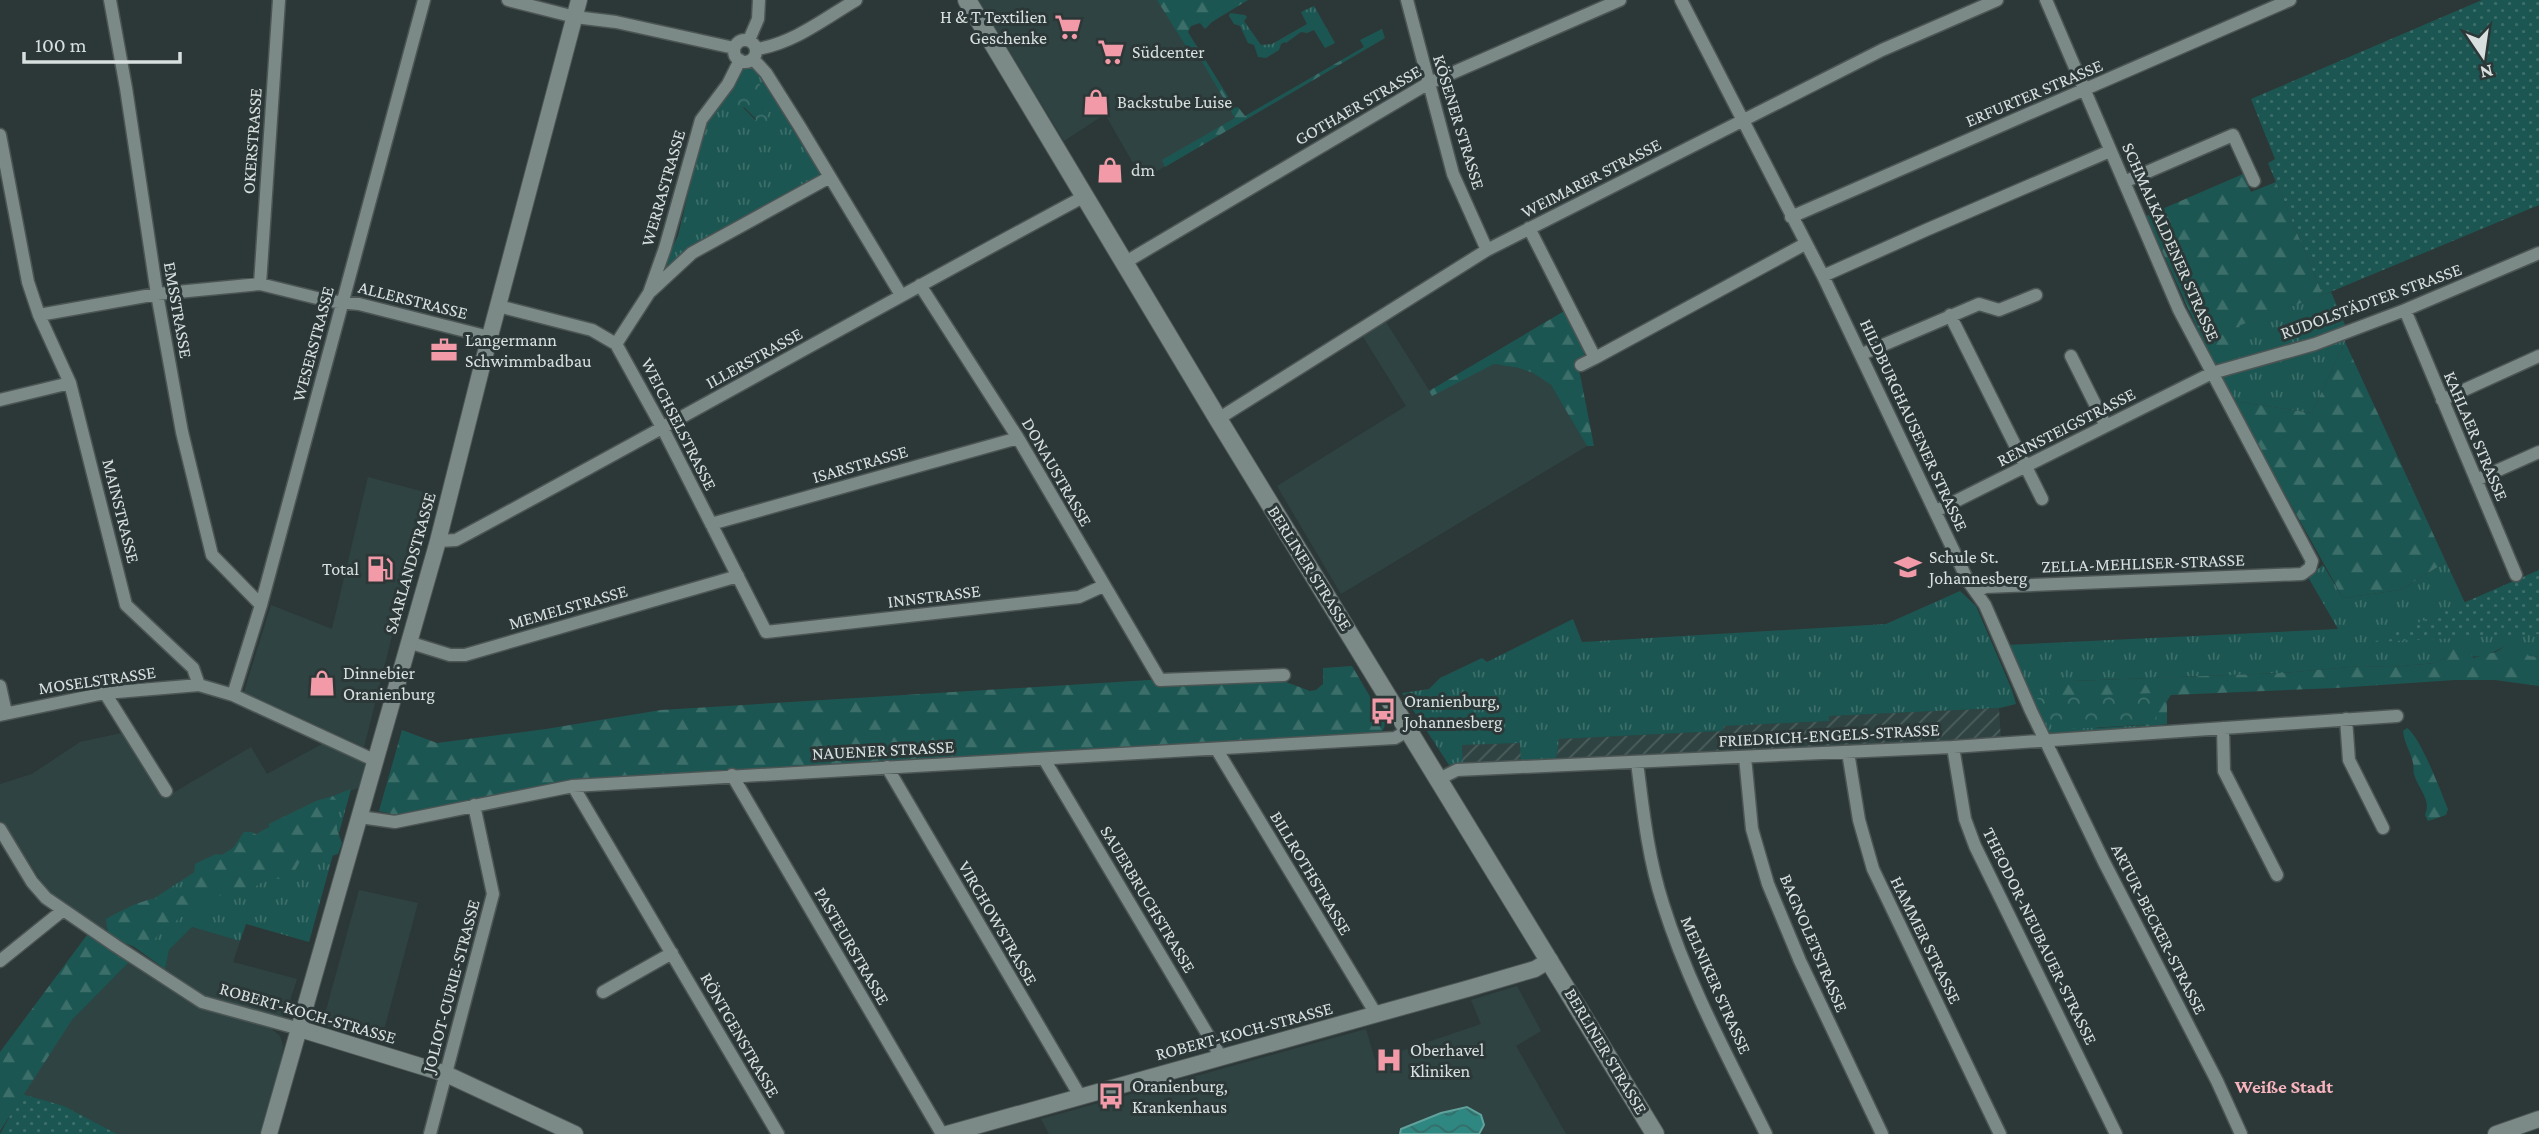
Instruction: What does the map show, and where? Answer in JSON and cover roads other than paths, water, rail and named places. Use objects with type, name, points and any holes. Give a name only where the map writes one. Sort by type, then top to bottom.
[{"type":"main road","name":"BERLINER STRASSE","points":[[967,0],[1124,264],[1550,960],[1650,1132]]},
{"type":"street","name":"EMSSTRASSE","points":[[110,0],[157,295],[182,432],[212,555],[261,604]]},
{"type":"street","name":"OKERSTRASSE","points":[[260,284],[279,0]]},
{"type":"street","name":"WESERSTRASSE","points":[[233,695],[261,604],[424,0]]},
{"type":"street","points":[[508,0],[575,17],[615,22],[747,51],[776,46],[856,0]]},
{"type":"street","name":"SAARLANDSTRASSE","points":[[269,1134],[438,541],[579,0]]},
{"type":"street","name":"WERRASTRASSE","points":[[616,344],[649,293],[665,248],[701,120],[747,51],[758,19],[759,0]]},
{"type":"street","name":"KÖSENER STRASSE","points":[[1407,0],[1427,84],[1453,174],[1487,250]]},
{"type":"street","name":"GOTHAER STRASSE","points":[[1124,264],[1427,84],[1620,0]]},
{"type":"street","name":"HILDBURGHAUSENER STRASSE","points":[[1681,0],[1791,217],[1824,276],[1968,581],[1985,605],[2045,740]]},
{"type":"street","name":"WEIMARER STRASSE","points":[[1219,419],[1487,250],[1882,50],[1997,0]]},
{"type":"street","name":"SCHMALKALDENER STRASSE","points":[[2046,0],[2179,310],[2312,561],[2310,568]]},
{"type":"street","name":"ERFURTER STRASSE","points":[[1791,217],[2290,0]]},
{"type":"street","points":[[747,51],[766,73],[901,295]]},
{"type":"street","name":"MAINSTRASSE","points":[[0,135],[28,282],[39,315],[70,383],[127,605],[194,668],[199,685]]},
{"type":"street","points":[[2124,182],[2233,135],[2255,181]]},
{"type":"street","points":[[1824,276],[2110,151]]},
{"type":"street","name":"WERRASTRASSE","points":[[649,293],[692,253],[830,177]]},
{"type":"street","name":"ILLERSTRASSE","points":[[438,541],[456,540],[1085,196]]},
{"type":"street","points":[[1529,228],[1595,358]]},
{"type":"street","points":[[1581,365],[1805,244]]},
{"type":"street","name":"RUDOLSTÄDTER STRASSE","points":[[2213,373],[2315,344],[2405,310],[2539,253]]},
{"type":"street","name":"ALLERSTRASSE","points":[[39,315],[157,295],[260,284],[330,301],[343,301],[489,337]]},
{"type":"street","name":"DONAUSTRASSE","points":[[920,285],[1018,438],[1160,680],[1284,675]]},
{"type":"street","points":[[1861,354],[1979,304],[1999,310],[2006,309],[2036,295]]},
{"type":"street","points":[[498,306],[592,330],[616,344]]},
{"type":"street","name":"KAHLAER STRASSE","points":[[2405,310],[2516,575]]},
{"type":"street","points":[[1950,315],[2042,499]]},
{"type":"street","name":"WEICHSELSTRASSE","points":[[616,344],[663,429],[766,632]]},
{"type":"street","points":[[2071,356],[2106,426]]},
{"type":"street","points":[[2442,400],[2539,356]]},
{"type":"street","name":"RENNSTEIGSTRASSE","points":[[1936,511],[2213,373]]},
{"type":"street","points":[[0,400],[70,383]]},
{"type":"street","name":"ISARSTRASSE","points":[[711,524],[1018,438]]},
{"type":"street","points":[[2476,480],[2539,452]]},
{"type":"street","name":"ZELLA-MEHLISER-STRASSE","points":[[1977,592],[1985,587],[2302,574],[2310,568]]},
{"type":"street","name":"MEMELSTRASSE","points":[[408,642],[450,654],[465,655],[738,576]]},
{"type":"street","name":"INNSTRASSE","points":[[766,632],[1079,597],[1103,586]]},
{"type":"street","points":[[199,685],[233,695],[376,761]]},
{"type":"street","name":"MOSELSTRASSE","points":[[3,714],[105,693],[199,685]]},
{"type":"street","points":[[0,686],[3,714]]},
{"type":"street","points":[[105,693],[166,791]]},
{"type":"street","name":"FRIEDRICH-ENGELS-STRASSE","points":[[1439,779],[1457,770],[1953,747],[2397,716]]},
{"type":"street","points":[[2346,719],[2349,760],[2383,828]]},
{"type":"street","points":[[2223,728],[2224,771],[2277,875]]},
{"type":"street","name":"NAUENER STRASSE","points":[[360,817],[395,822],[573,786],[732,775],[1217,750],[1395,738],[1409,730]]},
{"type":"street","name":"ARTUR-BECKER-STRASSE","points":[[2045,740],[2242,1134]]},
{"type":"street","name":"THEODOR-NEUBAUER-STRASSE","points":[[1953,747],[1959,792],[1970,834],[2116,1134]]},
{"type":"street","name":"BILLROTHSTRASSE","points":[[1217,750],[1376,1014]]},
{"type":"street","name":"HAMMER STRASSE","points":[[1848,752],[1858,820],[1876,877],[2000,1134]]},
{"type":"street","name":"BAGNOLETSTRASSE","points":[[1745,757],[1752,829],[1768,884],[1800,961],[1882,1134]]},
{"type":"street","name":"SAUERBRUCHSTRASSE","points":[[1044,759],[1221,1057]]},
{"type":"street","name":"MELNIKER STRASSE","points":[[1637,762],[1646,834],[1662,903],[1686,968],[1766,1134]]},
{"type":"street","name":"VIRCHOWSTRASSE","points":[[887,768],[1080,1096]]},
{"type":"street","name":"PASTEURSTRASSE","points":[[732,775],[944,1134]]},
{"type":"street","name":"RÖNTGENSTRASSE","points":[[573,786],[778,1134]]},
{"type":"street","name":"JOLIOT-CURIE-STRASSE","points":[[430,1134],[494,894],[474,805]]},
{"type":"street","name":"ROBERT-KOCH-STRASSE","points":[[0,829],[32,882],[46,898],[202,1002],[446,1074],[575,1134]]},
{"type":"street","points":[[0,961],[62,911]]},
{"type":"street","points":[[603,992],[672,953]]},
{"type":"street","name":"ROBERT-KOCH-STRASSE","points":[[944,1134],[1535,969],[1550,960]]},
{"type":"street","points":[[2496,1134],[2539,1119]]},
{"type":"water","points":[[1467,1107],[1481,1115],[1484,1125],[1479,1134],[1400,1134],[1401,1129],[1441,1113]]},
{"type":"place","name":"H & T Textilien Geschenke","points":[[1068,27]]},
{"type":"place","name":"Südcenter","points":[[1111,52]]},
{"type":"place","name":"Backstube Luise","points":[[1096,102]]},
{"type":"place","name":"dm","points":[[1110,170]]},
{"type":"place","name":"Langermann Schwimmbadbau","points":[[444,350]]},
{"type":"place","name":"Schule St. Johannesberg","points":[[1908,567]]},
{"type":"place","name":"Total","points":[[380,569]]},
{"type":"place","name":"Dinnebier Oranienburg","points":[[322,683]]},
{"type":"place","name":"Oranienburg, Johannesberg","points":[[1383,711]]},
{"type":"place","name":"Oberhavel Kliniken","points":[[1389,1060]]},
{"type":"place","name":"Oranienburg, Krankenhaus","points":[[1111,1096]]},
{"type":"district","name":"Weiße Stadt","points":[[2284,1086]]}]
